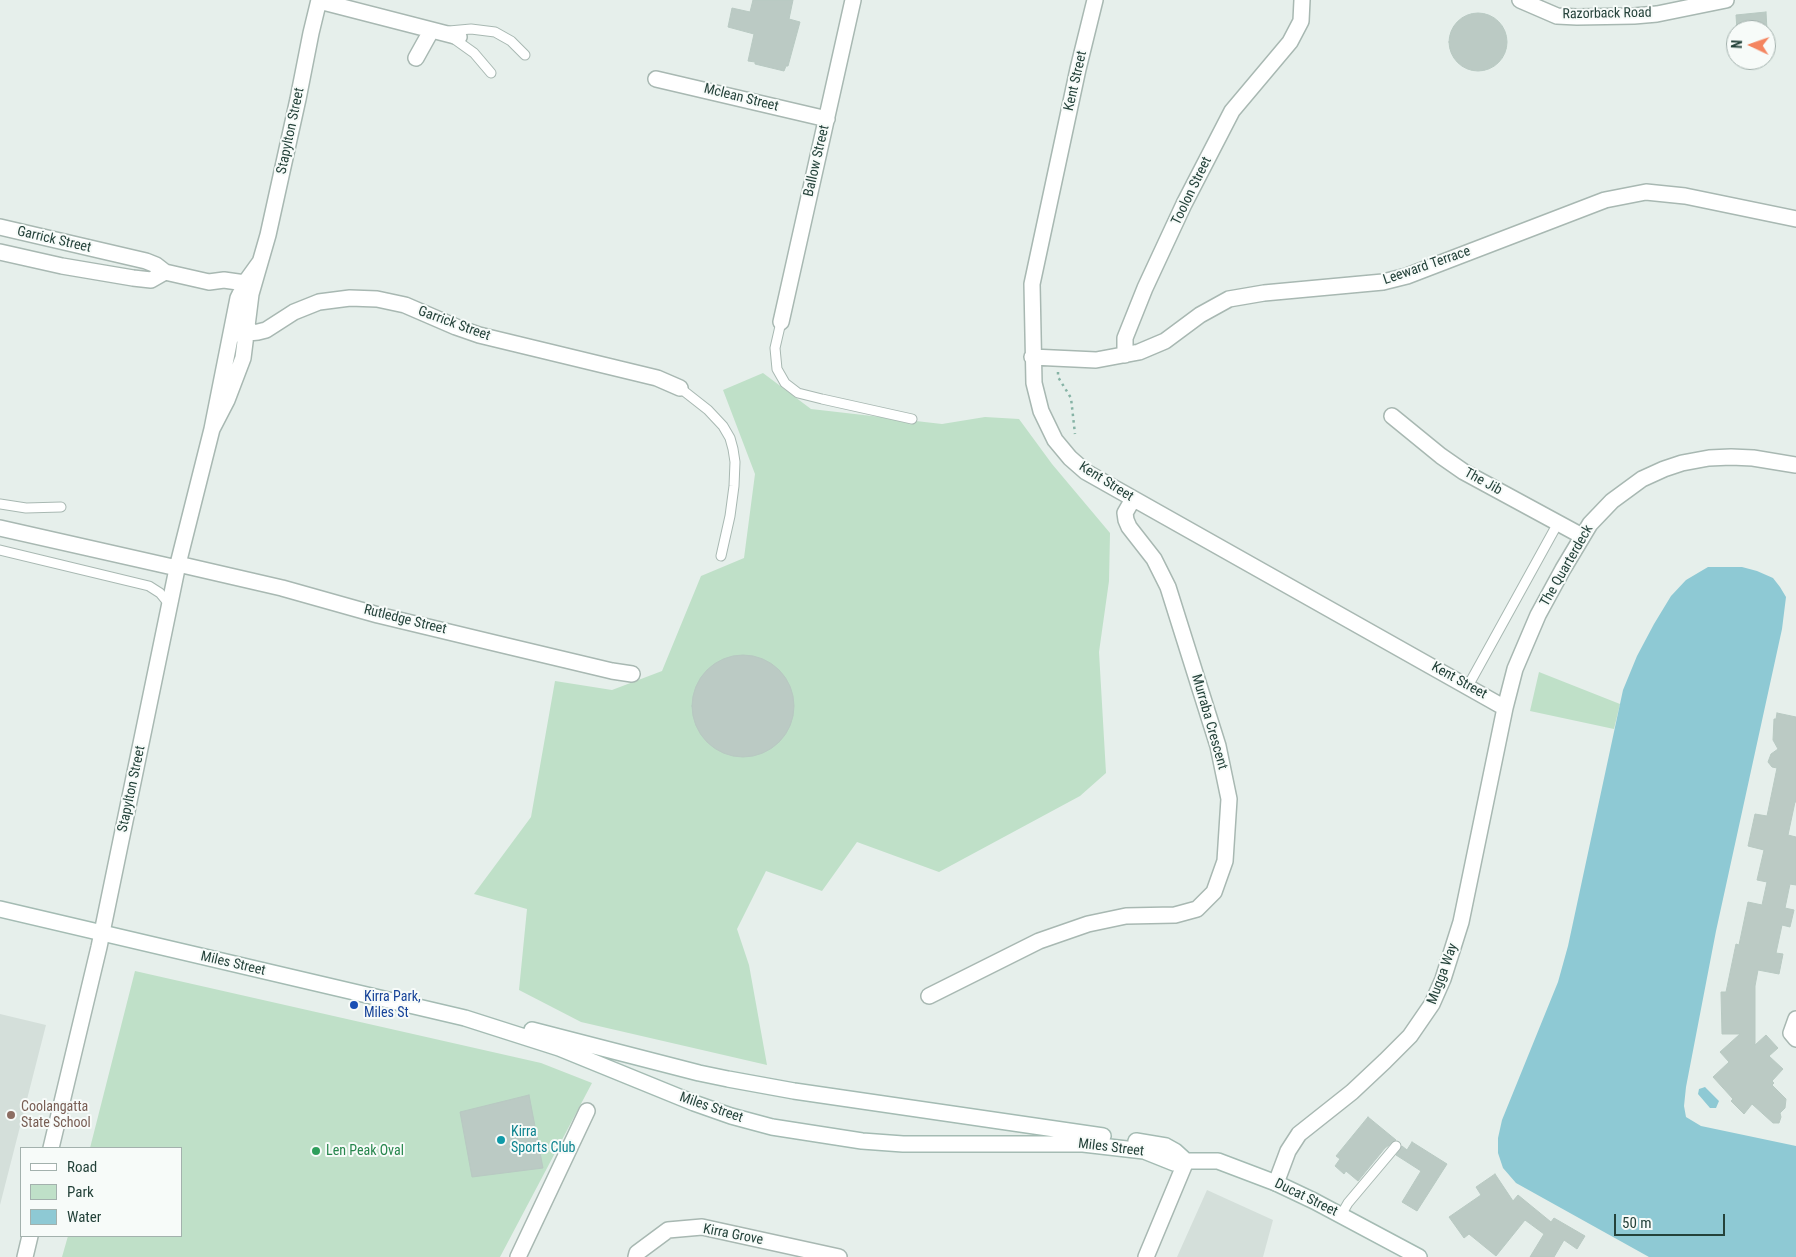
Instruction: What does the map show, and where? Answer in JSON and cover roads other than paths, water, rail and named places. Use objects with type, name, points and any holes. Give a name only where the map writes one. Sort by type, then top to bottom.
[{"type":"street","name":"Ballow Street","points":[[781,322],[854,0]]},
{"type":"street","name":"Kent Street","points":[[1095,0],[1078,69],[1032,284],[1032,357],[1037,397],[1041,411],[1055,440],[1070,458],[1086,472],[1504,708]]},
{"type":"street","name":"Toolon Street","points":[[1125,355],[1125,338],[1145,288],[1184,204],[1232,111],[1290,42],[1301,21],[1302,0]]},
{"type":"street","name":"Razorback Road","points":[[1520,0],[1557,16],[1578,17],[1657,14],[1726,0]]},
{"type":"street","points":[[319,1],[444,34]]},
{"type":"street","name":"Stapylton Street","points":[[239,334],[248,308],[271,221],[298,99],[312,24],[319,1]]},
{"type":"street","points":[[416,58],[444,34]]},
{"type":"street","name":"Mclean Street","points":[[656,79],[827,119]]},
{"type":"street","name":"Leeward Terrace","points":[[1032,357],[1096,360],[1125,355],[1150,348],[1164,341],[1200,315],[1229,299],[1264,293],[1383,282],[1407,276],[1605,200],[1646,192],[1685,196],[1796,219]]},
{"type":"street","name":"Garrick Street","points":[[0,227],[146,261],[156,265],[164,272],[209,282],[224,280],[245,283]]},
{"type":"street","name":"Garrick Street","points":[[0,252],[62,266],[133,278],[151,280],[164,272]]},
{"type":"street","name":"Stapylton Street","points":[[51,1147],[102,934],[177,566],[212,429],[239,372],[243,358],[237,303],[245,283],[260,262]]},
{"type":"street","points":[[245,283],[248,308]]},
{"type":"street","name":"Garrick Street","points":[[239,334],[266,330],[294,312],[319,302],[350,298],[377,299],[405,305],[479,335],[657,378],[680,388]]},
{"type":"street","name":"The Jib","points":[[1392,416],[1459,469],[1582,536]]},
{"type":"street","name":"The Quarterdeck","points":[[1504,708],[1529,635],[1563,569],[1590,524],[1612,501],[1642,479],[1664,469],[1703,459],[1753,458],[1796,465]]},
{"type":"street","name":"Murraba Crescent","points":[[929,996],[1039,941],[1088,924],[1126,916],[1175,915],[1197,909],[1214,892],[1225,861],[1229,799],[1218,746],[1168,587],[1154,559],[1129,527],[1126,520],[1125,513],[1133,499]]},
{"type":"street","name":"Rutledge Street","points":[[0,528],[282,588],[378,615],[612,672],[632,674]]},
{"type":"street","name":"Mugga Way","points":[[1276,1183],[1288,1152],[1300,1134],[1352,1092],[1385,1061],[1410,1036],[1432,1004],[1443,978],[1461,922],[1504,708]]},
{"type":"street","name":"Miles Street","points":[[0,909],[466,1018],[527,1029],[699,1073],[794,1092],[1162,1145],[1172,1149],[1186,1161]]},
{"type":"street","name":"Miles Street","points":[[466,1018],[559,1048],[701,1106],[772,1127],[854,1140],[903,1144],[1046,1143],[1098,1145],[1144,1151],[1171,1163],[1186,1161]]},
{"type":"street","points":[[1796,1019],[1791,1033],[1796,1039]]},
{"type":"street","points":[[518,1257],[587,1111]]},
{"type":"street","points":[[1146,1257],[1186,1161]]},
{"type":"street","name":"Ducat Street","points":[[1186,1161],[1218,1161],[1276,1183],[1419,1257]]},
{"type":"street","name":"Kirra Grove","points":[[636,1257],[637,1253],[668,1230],[702,1227],[840,1257]]},
{"type":"street","points":[[25,1257],[30,1237]]},
{"type":"lane","points":[[444,34],[471,29],[495,32],[512,41],[525,55]]},
{"type":"lane","points":[[444,34],[474,53],[492,73]]},
{"type":"lane","points":[[781,322],[775,348],[777,369],[785,383],[798,393],[912,419]]},
{"type":"lane","points":[[680,388],[708,410],[723,426],[730,438],[733,449],[734,486],[730,516],[721,556]]},
{"type":"lane","points":[[0,504],[26,508],[61,507]]},
{"type":"lane","points":[[1468,686],[1558,523]]},
{"type":"lane","points":[[0,550],[149,586],[160,593],[170,604]]},
{"type":"lane","points":[[1341,1215],[1348,1203],[1396,1146]]},
{"type":"water","points":[[1708,567],[1742,567],[1757,571],[1773,578],[1786,597],[1782,629],[1716,931],[1684,1106],[1686,1117],[1701,1126],[1796,1146],[1796,1257],[1649,1257],[1516,1183],[1503,1168],[1498,1153],[1498,1138],[1502,1120],[1558,982],[1568,946],[1623,690],[1637,656],[1671,596],[1686,580]]},
{"type":"water","points":[[1705,1087],[1719,1101],[1716,1108],[1710,1108],[1698,1094],[1699,1089]]},
{"type":"place","name":"Kirra Park, Miles St","points":[[354,1005]]},
{"type":"place","name":"Coolangatta State School","points":[[11,1115]]},
{"type":"place","name":"Kirra Sports Club","points":[[501,1140]]},
{"type":"place","name":"Len Peak Oval","points":[[316,1151]]}]
